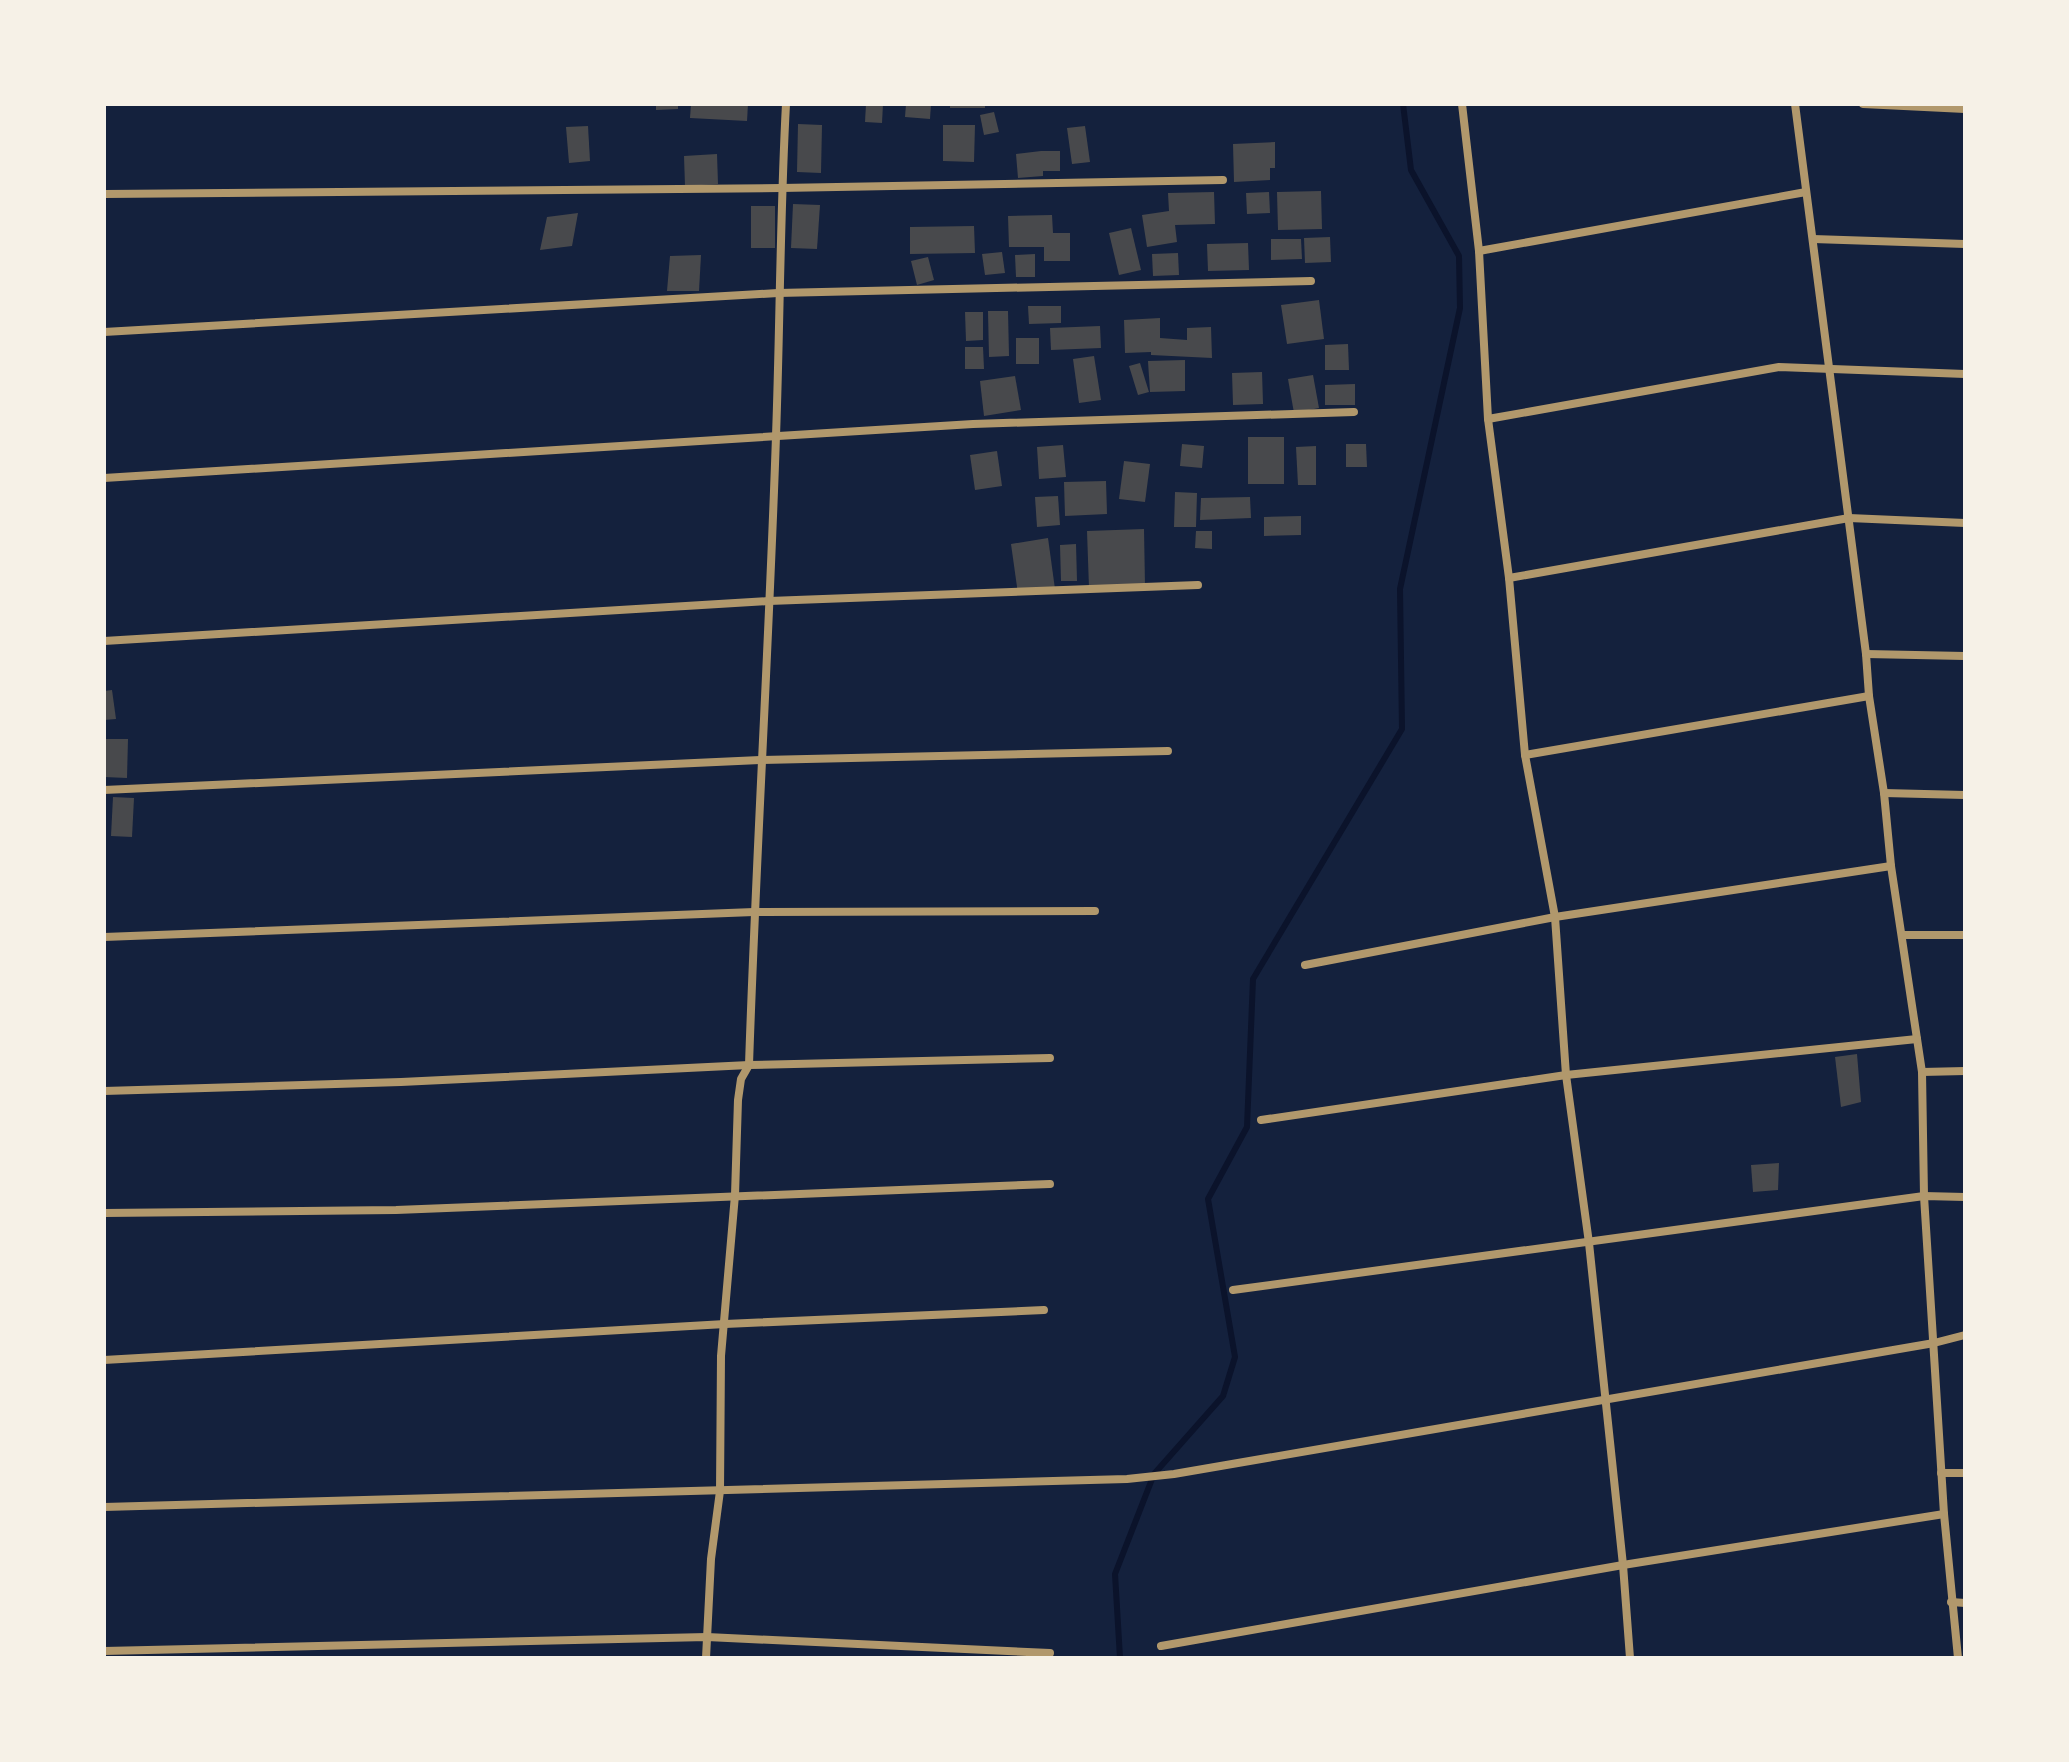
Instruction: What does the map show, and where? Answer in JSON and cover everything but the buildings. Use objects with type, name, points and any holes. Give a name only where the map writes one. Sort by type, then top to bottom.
[{"type":"street","points":[[706,1658],[711,1559],[720,1491],[721,1356],[735,1195],[738,1100],[741,1079],[749,1065],[776,435],[781,188],[786,104]]},
{"type":"street","points":[[1462,104],[1479,251],[1488,419],[1509,578],[1525,755],[1555,917],[1566,1075],[1589,1243],[1630,1658]]},
{"type":"street","points":[[1795,104],[1891,866],[1922,1072],[1924,1196],[1941,1473],[1958,1658]]},
{"type":"street","points":[[1863,104],[1965,109]]},
{"type":"street","points":[[104,194],[781,188],[1223,180]]},
{"type":"street","points":[[1479,251],[1806,192]]},
{"type":"street","points":[[1813,239],[1965,244]]},
{"type":"street","points":[[104,332],[778,293],[1311,281]]},
{"type":"street","points":[[1488,419],[1779,367],[1965,374]]},
{"type":"street","points":[[104,478],[973,424],[1354,412]]},
{"type":"street","points":[[1509,578],[1849,518],[1965,523]]},
{"type":"street","points":[[104,641],[769,601],[1198,585]]},
{"type":"street","points":[[1866,654],[1965,656]]},
{"type":"street","points":[[1525,755],[1869,696]]},
{"type":"street","points":[[104,790],[760,760],[1168,751]]},
{"type":"street","points":[[1884,793],[1965,795]]},
{"type":"street","points":[[1305,965],[1555,917],[1891,866]]},
{"type":"street","points":[[104,937],[754,912],[1095,911]]},
{"type":"street","points":[[1903,935],[1965,935]]},
{"type":"street","points":[[1261,1120],[1566,1075],[1917,1039]]},
{"type":"street","points":[[104,1091],[401,1082],[749,1065],[1050,1058]]},
{"type":"street","points":[[1922,1072],[1965,1071]]},
{"type":"street","points":[[104,1213],[396,1210],[1050,1184]]},
{"type":"street","points":[[1233,1290],[1924,1196],[1965,1197]]},
{"type":"street","points":[[104,1360],[725,1324],[1044,1310]]},
{"type":"street","points":[[104,1507],[1127,1479],[1174,1474],[1934,1343],[1965,1335]]},
{"type":"street","points":[[1941,1473],[1965,1473]]},
{"type":"street","points":[[1161,1646],[1623,1565],[1944,1514]]},
{"type":"street","points":[[1951,1602],[1965,1603]]},
{"type":"street","points":[[104,1651],[707,1637],[1050,1653]]},
{"type":"waterway","points":[[1120,1658],[1115,1574],[1154,1474],[1223,1396],[1235,1357],[1208,1199],[1247,1127],[1253,979],[1402,729],[1400,589],[1460,308],[1459,256],[1411,170],[1403,104]]}]
